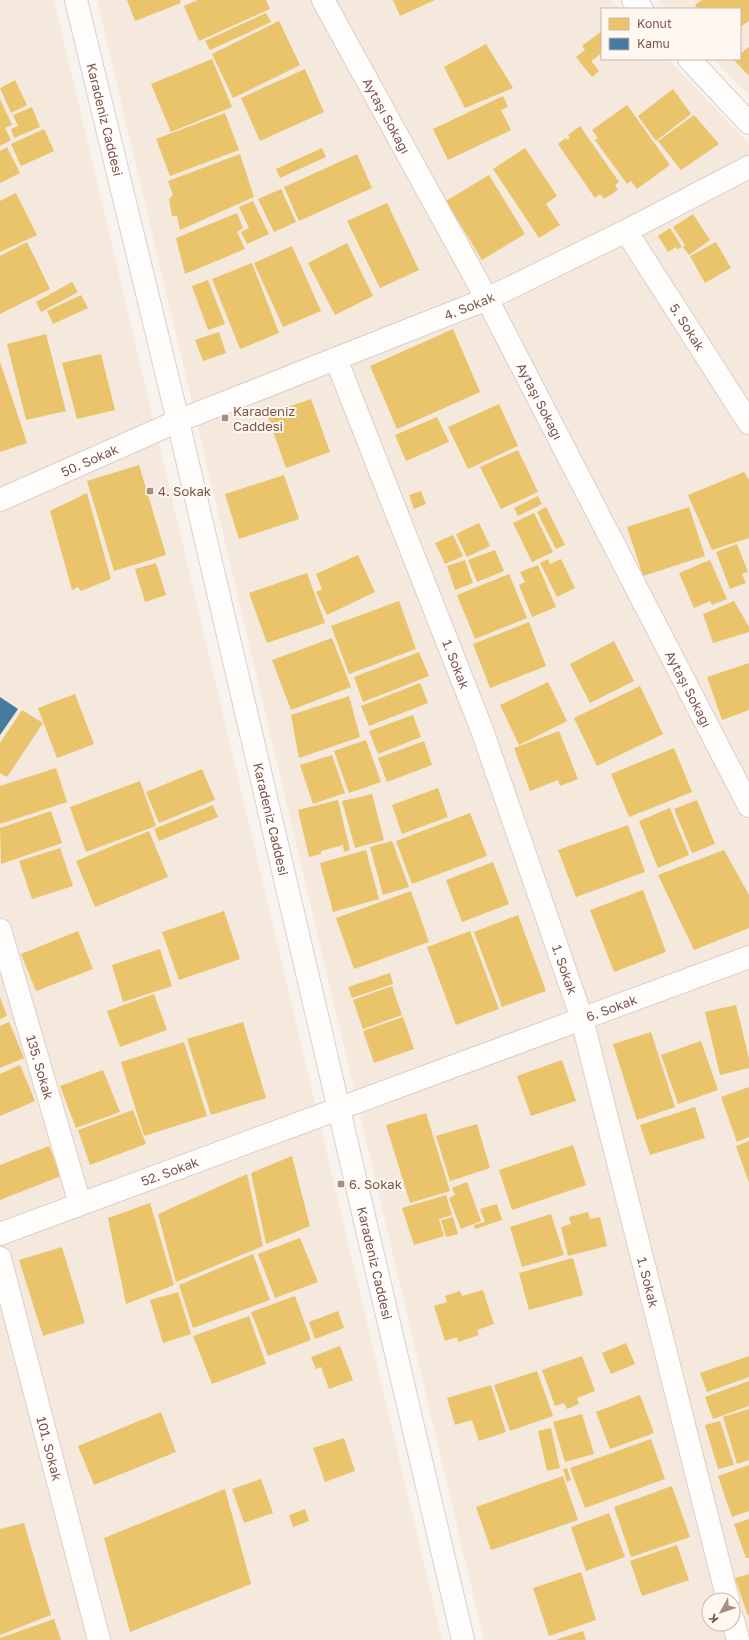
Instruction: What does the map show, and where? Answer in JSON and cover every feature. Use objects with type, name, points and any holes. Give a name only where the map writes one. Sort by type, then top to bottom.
[{"type":"street","name":"Karadeniz Caddesi","points":[[76,0],[178,421],[463,1640]]},
{"type":"street","name":"Aytaşı Sokağı","points":[[324,0],[487,299],[749,806]]},
{"type":"street","points":[[633,0],[641,8]]},
{"type":"street","points":[[690,60],[749,122]]},
{"type":"street","name":"4. Sokak","points":[[178,421],[487,299],[626,231],[749,167]]},
{"type":"street","name":"5. Sokak","points":[[626,231],[749,424]]},
{"type":"street","name":"1. Sokak","points":[[336,359],[482,730],[582,1019],[726,1592]]},
{"type":"street","name":"50. Sokak","points":[[0,500],[178,421]]},
{"type":"street","name":"135. Sokak","points":[[0,930],[80,1204]]},
{"type":"street","name":"6. Sokak","points":[[339,1109],[749,957]]},
{"type":"street","name":"52. Sokak","points":[[0,1234],[339,1109]]},
{"type":"street","name":"101. Sokak","points":[[0,1258],[99,1640]]},
{"type":"shaded area","points":[[0,0],[54,0],[442,1640],[0,1640]]},
{"type":"shaded area","points":[[97,0],[611,0],[619,8],[601,8],[601,60],[669,60],[749,144],[749,1640],[484,1640]]},
{"type":"shaded area","points":[[658,0],[749,0],[749,95],[715,60],[741,60],[741,8],[666,8]]},
{"type":"building: Konut","points":[[127,0],[180,0],[181,3],[135,21]]},
{"type":"building: Konut","points":[[198,0],[266,0],[270,9],[199,41],[184,6]]},
{"type":"building: Konut","points":[[393,0],[435,0],[400,16]]},
{"type":"building: Konut","points":[[702,0],[749,0],[749,21],[741,26],[741,8],[697,8],[695,5]]},
{"type":"building: Konut","points":[[266,13],[271,22],[210,50],[205,41]]},
{"type":"building: Konut","points":[[279,21],[300,65],[233,98],[212,54]]},
{"type":"building: Konut","points":[[601,32],[601,54],[591,61],[599,71],[592,77],[576,57],[585,50],[582,46]]},
{"type":"building: Konut","points":[[486,44],[513,88],[465,108],[444,67]]},
{"type":"building: Konut","points":[[749,47],[749,76],[734,60],[741,60],[741,53]]},
{"type":"building: Konut","points":[[212,59],[232,107],[171,132],[151,84]]},
{"type":"building: Konut","points":[[305,69],[324,112],[260,141],[241,98]]},
{"type":"building: Konut","points":[[15,80],[27,105],[11,113],[0,88]]},
{"type":"building: Konut","points":[[673,89],[691,114],[656,141],[638,116]]},
{"type":"building: Konut","points":[[503,96],[508,107],[501,110],[511,130],[448,160],[433,129]]},
{"type":"building: Konut","points":[[0,99],[12,125],[5,128],[11,140],[0,146]]},
{"type":"building: Konut","points":[[627,105],[670,165],[637,189],[631,181],[627,184],[595,140],[598,138],[592,130]]},
{"type":"building: Konut","points":[[32,107],[40,127],[14,138],[11,129],[18,126],[13,115]]},
{"type":"building: Konut","points":[[225,113],[239,150],[170,176],[156,139]]},
{"type":"building: Konut","points":[[694,115],[719,144],[681,170],[658,141]]},
{"type":"building: Konut","points":[[580,126],[619,182],[615,185],[618,190],[604,199],[600,194],[595,198],[558,144],[566,138],[567,140],[570,138],[568,135]]},
{"type":"building: Konut","points":[[44,129],[54,151],[21,166],[11,144]]},
{"type":"building: Konut","points":[[7,147],[20,173],[0,183],[0,151]]},
{"type":"building: Konut","points":[[322,148],[326,157],[280,178],[276,169]]},
{"type":"building: Konut","points":[[525,148],[557,196],[546,204],[560,225],[539,238],[493,169]]},
{"type":"building: Konut","points":[[240,154],[254,197],[180,230],[177,216],[172,216],[169,199],[173,195],[168,181]]},
{"type":"building: Konut","points":[[357,154],[372,188],[299,221],[284,187]]},
{"type":"building: Konut","points":[[489,175],[525,234],[482,260],[446,201]]},
{"type":"building: Konut","points":[[281,189],[296,222],[274,232],[258,199]]},
{"type":"building: Konut","points":[[16,193],[37,235],[0,252],[0,201]]},
{"type":"building: Konut","points":[[253,201],[269,234],[247,244],[241,232],[249,228],[239,207]]},
{"type":"building: Konut","points":[[387,203],[419,270],[380,288],[347,221]]},
{"type":"building: Konut","points":[[237,213],[243,228],[237,232],[245,249],[185,274],[176,238]]},
{"type":"building: Konut","points":[[693,214],[710,240],[689,255],[683,247],[685,245],[673,227]]},
{"type":"building: Konut","points":[[670,228],[682,247],[677,249],[676,247],[668,252],[658,236]]},
{"type":"building: Konut","points":[[27,242],[50,289],[0,314],[0,256]]},
{"type":"building: Konut","points":[[716,242],[731,268],[705,283],[690,256]]},
{"type":"building: Konut","points":[[347,243],[373,296],[335,315],[308,263]]},
{"type":"building: Konut","points":[[292,246],[321,311],[283,327],[254,263]]},
{"type":"building: Konut","points":[[252,263],[279,333],[240,349],[212,279]]},
{"type":"building: Konut","points":[[208,280],[225,324],[208,330],[192,286]]},
{"type":"building: Konut","points":[[72,282],[78,292],[41,312],[36,302]]},
{"type":"building: Konut","points":[[81,295],[88,308],[53,324],[47,311]]},
{"type":"building: Konut","points":[[453,329],[480,392],[397,429],[370,366]]},
{"type":"building: Konut","points":[[219,332],[226,353],[203,361],[195,340]]},
{"type":"building: Konut","points":[[46,334],[66,411],[26,420],[7,344]]},
{"type":"building: Konut","points":[[101,354],[115,410],[77,419],[62,363]]},
{"type":"building: Konut","points":[[0,362],[27,443],[0,452]]},
{"type":"building: Konut","points":[[311,399],[330,452],[286,468],[267,414]]},
{"type":"building: Konut","points":[[499,404],[518,446],[468,469],[448,427]]},
{"type":"building: Konut","points":[[437,417],[449,442],[406,461],[395,435]]},
{"type":"building: Konut","points":[[518,450],[538,492],[501,509],[480,467]]},
{"type":"building: Konut","points":[[139,465],[166,555],[114,571],[87,481]]},
{"type":"building: Konut","points":[[744,472],[749,480],[749,538],[712,550],[688,495]]},
{"type":"building: Konut","points":[[284,475],[299,519],[239,539],[225,494]]},
{"type":"building: Konut","points":[[421,491],[426,504],[414,509],[409,495]]},
{"type":"building: Konut","points":[[87,493],[111,579],[81,591],[78,587],[72,590],[50,511]]},
{"type":"building: Konut","points":[[538,496],[542,504],[518,516],[514,508]]},
{"type":"building: Konut","points":[[546,507],[565,545],[556,549],[537,512]]},
{"type":"building: Konut","points":[[689,507],[705,556],[643,576],[627,527]]},
{"type":"building: Konut","points":[[534,513],[553,552],[532,562],[513,523]]},
{"type":"building: Konut","points":[[479,523],[490,546],[467,557],[456,534]]},
{"type":"building: Konut","points":[[453,535],[463,556],[445,564],[435,543]]},
{"type":"building: Konut","points":[[737,544],[748,572],[742,574],[746,583],[730,589],[716,552]]},
{"type":"building: Konut","points":[[495,550],[504,571],[477,582],[468,560]]},
{"type":"building: Konut","points":[[358,555],[375,592],[327,615],[316,592],[322,589],[316,574]]},
{"type":"building: Konut","points":[[548,559],[550,564],[561,559],[575,588],[557,597],[540,563]]},
{"type":"building: Konut","points":[[465,560],[473,583],[455,590],[447,566]]},
{"type":"building: Konut","points":[[710,560],[727,599],[712,605],[710,601],[694,608],[679,573]]},
{"type":"building: Konut","points":[[156,563],[166,595],[145,602],[135,569]]},
{"type":"building: Konut","points":[[538,565],[556,607],[532,617],[519,585],[525,582],[520,572]]},
{"type":"building: Konut","points":[[307,573],[325,623],[267,643],[249,593]]},
{"type":"building: Konut","points":[[509,574],[527,618],[475,639],[457,595]]},
{"type":"building: Konut","points":[[399,601],[416,649],[349,674],[331,626]]},
{"type":"building: Konut","points":[[734,601],[749,627],[749,632],[713,643],[703,614]]},
{"type":"building: Konut","points":[[529,622],[546,666],[490,688],[473,644]]},
{"type":"building: Konut","points":[[332,638],[351,687],[291,710],[272,660]]},
{"type":"building: Konut","points":[[614,641],[634,681],[590,703],[570,664]]},
{"type":"building: Konut","points":[[419,652],[429,676],[363,702],[354,677]]},
{"type":"building: Konut","points":[[749,663],[749,710],[722,720],[707,677]]},
{"type":"building: Konut","points":[[548,682],[567,721],[519,745],[500,705]]},
{"type":"building: Konut","points":[[420,683],[428,703],[369,726],[361,706]]},
{"type":"building: Konut","points":[[640,686],[663,734],[597,766],[574,718]]},
{"type":"building: Konut","points":[[75,694],[94,744],[57,758],[38,708]]},
{"type":"building: Konut","points":[[349,696],[360,737],[299,758],[291,715]]},
{"type":"building: Konut","points":[[22,710],[43,723],[7,777],[0,773],[0,743]]},
{"type":"building: Konut","points":[[413,715],[421,737],[378,754],[369,731]]},
{"type":"building: Konut","points":[[559,731],[578,779],[560,786],[558,780],[530,791],[514,748]]},
{"type":"building: Konut","points":[[366,740],[381,782],[349,793],[334,751]]},
{"type":"building: Konut","points":[[424,741],[432,765],[387,782],[378,758]]},
{"type":"building: Konut","points":[[674,748],[692,792],[629,817],[611,774]]},
{"type":"building: Konut","points":[[332,755],[345,793],[313,804],[300,765]]},
{"type":"building: Konut","points":[[56,768],[67,802],[0,824],[0,786]]},
{"type":"building: Konut","points":[[202,769],[215,800],[159,823],[146,792]]},
{"type":"building: Konut","points":[[140,781],[156,826],[86,852],[70,807]]},
{"type":"building: Konut","points":[[438,788],[448,817],[402,834],[392,805]]},
{"type":"building: Konut","points":[[372,794],[384,840],[355,848],[342,801]]},
{"type":"building: Konut","points":[[338,800],[350,850],[344,852],[343,845],[321,851],[321,854],[309,857],[298,810]]},
{"type":"building: Konut","points":[[697,800],[715,844],[692,853],[674,809]]},
{"type":"building: Konut","points":[[213,805],[218,817],[159,841],[154,829]]},
{"type":"building: Konut","points":[[670,808],[689,855],[658,868],[639,821]]},
{"type":"building: Konut","points":[[51,811],[62,843],[1,864],[0,828]]},
{"type":"building: Konut","points":[[470,813],[487,856],[412,884],[396,841]]},
{"type":"building: Konut","points":[[628,825],[645,872],[576,897],[558,850]]},
{"type":"building: Konut","points":[[149,831],[168,877],[95,907],[76,861]]},
{"type":"building: Konut","points":[[392,841],[409,887],[383,895],[370,847]]},
{"type":"building: Konut","points":[[60,848],[73,886],[32,899],[19,861]]},
{"type":"building: Konut","points":[[366,850],[379,899],[333,912],[320,863]]},
{"type":"building: Konut","points":[[724,850],[749,895],[749,928],[694,950],[658,875]]},
{"type":"building: Konut","points":[[493,862],[509,904],[462,922],[446,880]]},
{"type":"building: Konut","points":[[643,890],[666,952],[614,972],[590,910]]},
{"type":"building: Konut","points":[[411,891],[429,942],[354,969],[336,918]]},
{"type":"building: Konut","points":[[224,911],[240,959],[179,980],[162,932]]},
{"type":"building: Konut","points":[[518,915],[546,991],[502,1007],[474,932]]},
{"type":"building: Konut","points":[[78,931],[93,969],[36,991],[21,954]]},
{"type":"building: Konut","points":[[470,931],[499,1009],[456,1025],[427,947]]},
{"type":"building: Konut","points":[[160,949],[172,986],[123,1002],[112,965]]},
{"type":"building: Konut","points":[[390,973],[393,984],[352,998],[348,987]]},
{"type":"building: Konut","points":[[392,986],[402,1015],[363,1029],[353,1000]]},
{"type":"building: Konut","points":[[154,994],[167,1030],[120,1047],[107,1011]]},
{"type":"building: Konut","points":[[0,997],[7,1016],[0,1019]]},
{"type":"building: Konut","points":[[736,1005],[749,1058],[749,1068],[720,1075],[705,1012]]},
{"type":"building: Konut","points":[[403,1017],[414,1049],[374,1063],[363,1031]]},
{"type":"building: Konut","points":[[9,1022],[24,1058],[0,1068],[0,1026]]},
{"type":"building: Konut","points":[[243,1022],[266,1098],[211,1115],[187,1039]]},
{"type":"building: Konut","points":[[651,1032],[675,1107],[637,1120],[613,1044]]},
{"type":"building: Konut","points":[[701,1041],[718,1090],[678,1104],[661,1055]]},
{"type":"building: Konut","points":[[184,1042],[207,1116],[144,1136],[121,1062]]},
{"type":"building: Konut","points":[[562,1060],[576,1101],[531,1116],[517,1076]]},
{"type":"building: Konut","points":[[20,1065],[35,1101],[0,1116],[0,1074]]},
{"type":"building: Konut","points":[[103,1070],[120,1112],[76,1128],[60,1086]]},
{"type":"building: Konut","points":[[749,1087],[749,1137],[737,1142],[721,1097]]},
{"type":"building: Konut","points":[[695,1107],[705,1138],[650,1155],[640,1125]]},
{"type":"building: Konut","points":[[133,1110],[146,1144],[90,1165],[78,1130]]},
{"type":"building: Konut","points":[[426,1113],[450,1191],[410,1203],[386,1125]]},
{"type":"building: Konut","points":[[477,1124],[490,1168],[450,1181],[436,1136]]},
{"type":"building: Konut","points":[[749,1141],[749,1183],[736,1146]]},
{"type":"building: Konut","points":[[573,1145],[586,1185],[512,1210],[499,1170]]},
{"type":"building: Konut","points":[[49,1146],[61,1176],[0,1200],[0,1165]]},
{"type":"building: Konut","points":[[292,1156],[310,1226],[266,1244],[251,1173]]},
{"type":"building: Konut","points":[[247,1174],[263,1246],[176,1282],[158,1214]]},
{"type":"building: Konut","points":[[467,1182],[481,1221],[461,1229],[449,1198],[455,1195],[452,1188]]},
{"type":"building: Konut","points":[[446,1195],[452,1215],[439,1219],[444,1236],[414,1245],[402,1208]]},
{"type":"building: Konut","points":[[150,1203],[174,1285],[126,1304],[108,1218]]},
{"type":"building: Konut","points":[[497,1204],[502,1220],[475,1229],[474,1225],[485,1222],[480,1209]]},
{"type":"building: Konut","points":[[588,1212],[590,1219],[600,1217],[607,1246],[568,1256],[561,1227],[571,1224],[569,1217]]},
{"type":"building: Konut","points":[[551,1214],[564,1255],[522,1267],[510,1227]]},
{"type":"building: Konut","points":[[453,1217],[458,1234],[446,1237],[441,1220]]},
{"type":"building: Konut","points":[[300,1238],[318,1282],[275,1298],[258,1254]]},
{"type":"building: Konut","points":[[62,1247],[85,1323],[43,1336],[19,1260]]},
{"type":"building: Konut","points":[[253,1254],[270,1300],[193,1328],[179,1285]]},
{"type":"building: Konut","points":[[573,1258],[583,1295],[529,1310],[519,1273]]},
{"type":"building: Konut","points":[[483,1290],[494,1324],[477,1330],[479,1335],[458,1342],[457,1337],[445,1341],[434,1306],[447,1302],[445,1296],[460,1291],[462,1296]]},
{"type":"building: Konut","points":[[178,1292],[191,1334],[163,1343],[150,1300]]},
{"type":"building: Konut","points":[[295,1296],[311,1340],[268,1356],[251,1312]]},
{"type":"building: Konut","points":[[338,1311],[344,1328],[315,1339],[309,1322]]},
{"type":"building: Konut","points":[[249,1316],[266,1364],[212,1384],[193,1336]]},
{"type":"building: Konut","points":[[626,1343],[635,1364],[611,1374],[602,1353]]},
{"type":"building: Konut","points":[[340,1346],[353,1380],[329,1389],[321,1367],[316,1369],[311,1357]]},
{"type":"building: Konut","points":[[582,1356],[595,1391],[577,1398],[579,1404],[567,1409],[564,1403],[555,1406],[542,1370]]},
{"type":"building: Konut","points":[[749,1356],[749,1377],[707,1392],[700,1373]]},
{"type":"building: Konut","points":[[537,1371],[553,1416],[510,1431],[494,1385]]},
{"type":"building: Konut","points":[[749,1381],[749,1406],[713,1419],[705,1397]]},
{"type":"building: Konut","points":[[491,1385],[506,1432],[479,1441],[472,1420],[455,1425],[447,1398]]},
{"type":"building: Konut","points":[[640,1395],[654,1433],[610,1449],[596,1412]]},
{"type":"building: Konut","points":[[749,1409],[749,1460],[737,1464],[723,1417]]},
{"type":"building: Konut","points":[[161,1412],[176,1452],[94,1485],[78,1446]]},
{"type":"building: Konut","points":[[582,1414],[594,1454],[565,1462],[553,1422]]},
{"type":"building: Konut","points":[[720,1421],[734,1465],[718,1469],[705,1425]]},
{"type":"building: Konut","points":[[551,1428],[560,1468],[547,1471],[538,1431]]},
{"type":"building: Konut","points":[[344,1438],[355,1471],[325,1482],[313,1448]]},
{"type":"building: Konut","points":[[651,1439],[665,1479],[585,1508],[570,1468]]},
{"type":"building: Konut","points":[[749,1465],[749,1511],[732,1517],[718,1476]]},
{"type":"building: Konut","points":[[567,1468],[571,1480],[567,1482],[563,1469]]},
{"type":"building: Konut","points":[[563,1476],[578,1520],[491,1550],[476,1507]]},
{"type":"building: Konut","points":[[261,1479],[273,1513],[244,1523],[232,1489]]},
{"type":"building: Konut","points":[[672,1486],[690,1537],[631,1557],[614,1507]]},
{"type":"building: Konut","points":[[225,1489],[251,1584],[130,1632],[104,1538]]},
{"type":"building: Konut","points":[[305,1509],[309,1521],[293,1527],[289,1515]]},
{"type":"building: Konut","points":[[609,1513],[625,1557],[586,1571],[571,1527]]},
{"type":"building: Konut","points":[[749,1519],[749,1558],[746,1558],[734,1524]]},
{"type":"building: Konut","points":[[24,1523],[51,1615],[0,1635],[0,1529]]},
{"type":"building: Konut","points":[[677,1545],[689,1580],[642,1596],[630,1561]]},
{"type":"building: Konut","points":[[581,1572],[596,1620],[549,1636],[533,1588]]},
{"type":"building: Konut","points":[[749,1574],[748,1616],[741,1592],[735,1578]]},
{"type":"building: Konut","points":[[54,1619],[61,1640],[0,1640],[0,1638]]},
{"type":"building: Konut","points":[[583,1631],[586,1640],[555,1640]]},
{"type":"building: Kamu","points":[[0,697],[18,709],[0,735]]},
{"type":"place","name":"Karadeniz Caddesi","points":[[225,418]]},
{"type":"place","name":"4. Sokak","points":[[150,491]]},
{"type":"place","name":"6. Sokak","points":[[341,1184]]}]
